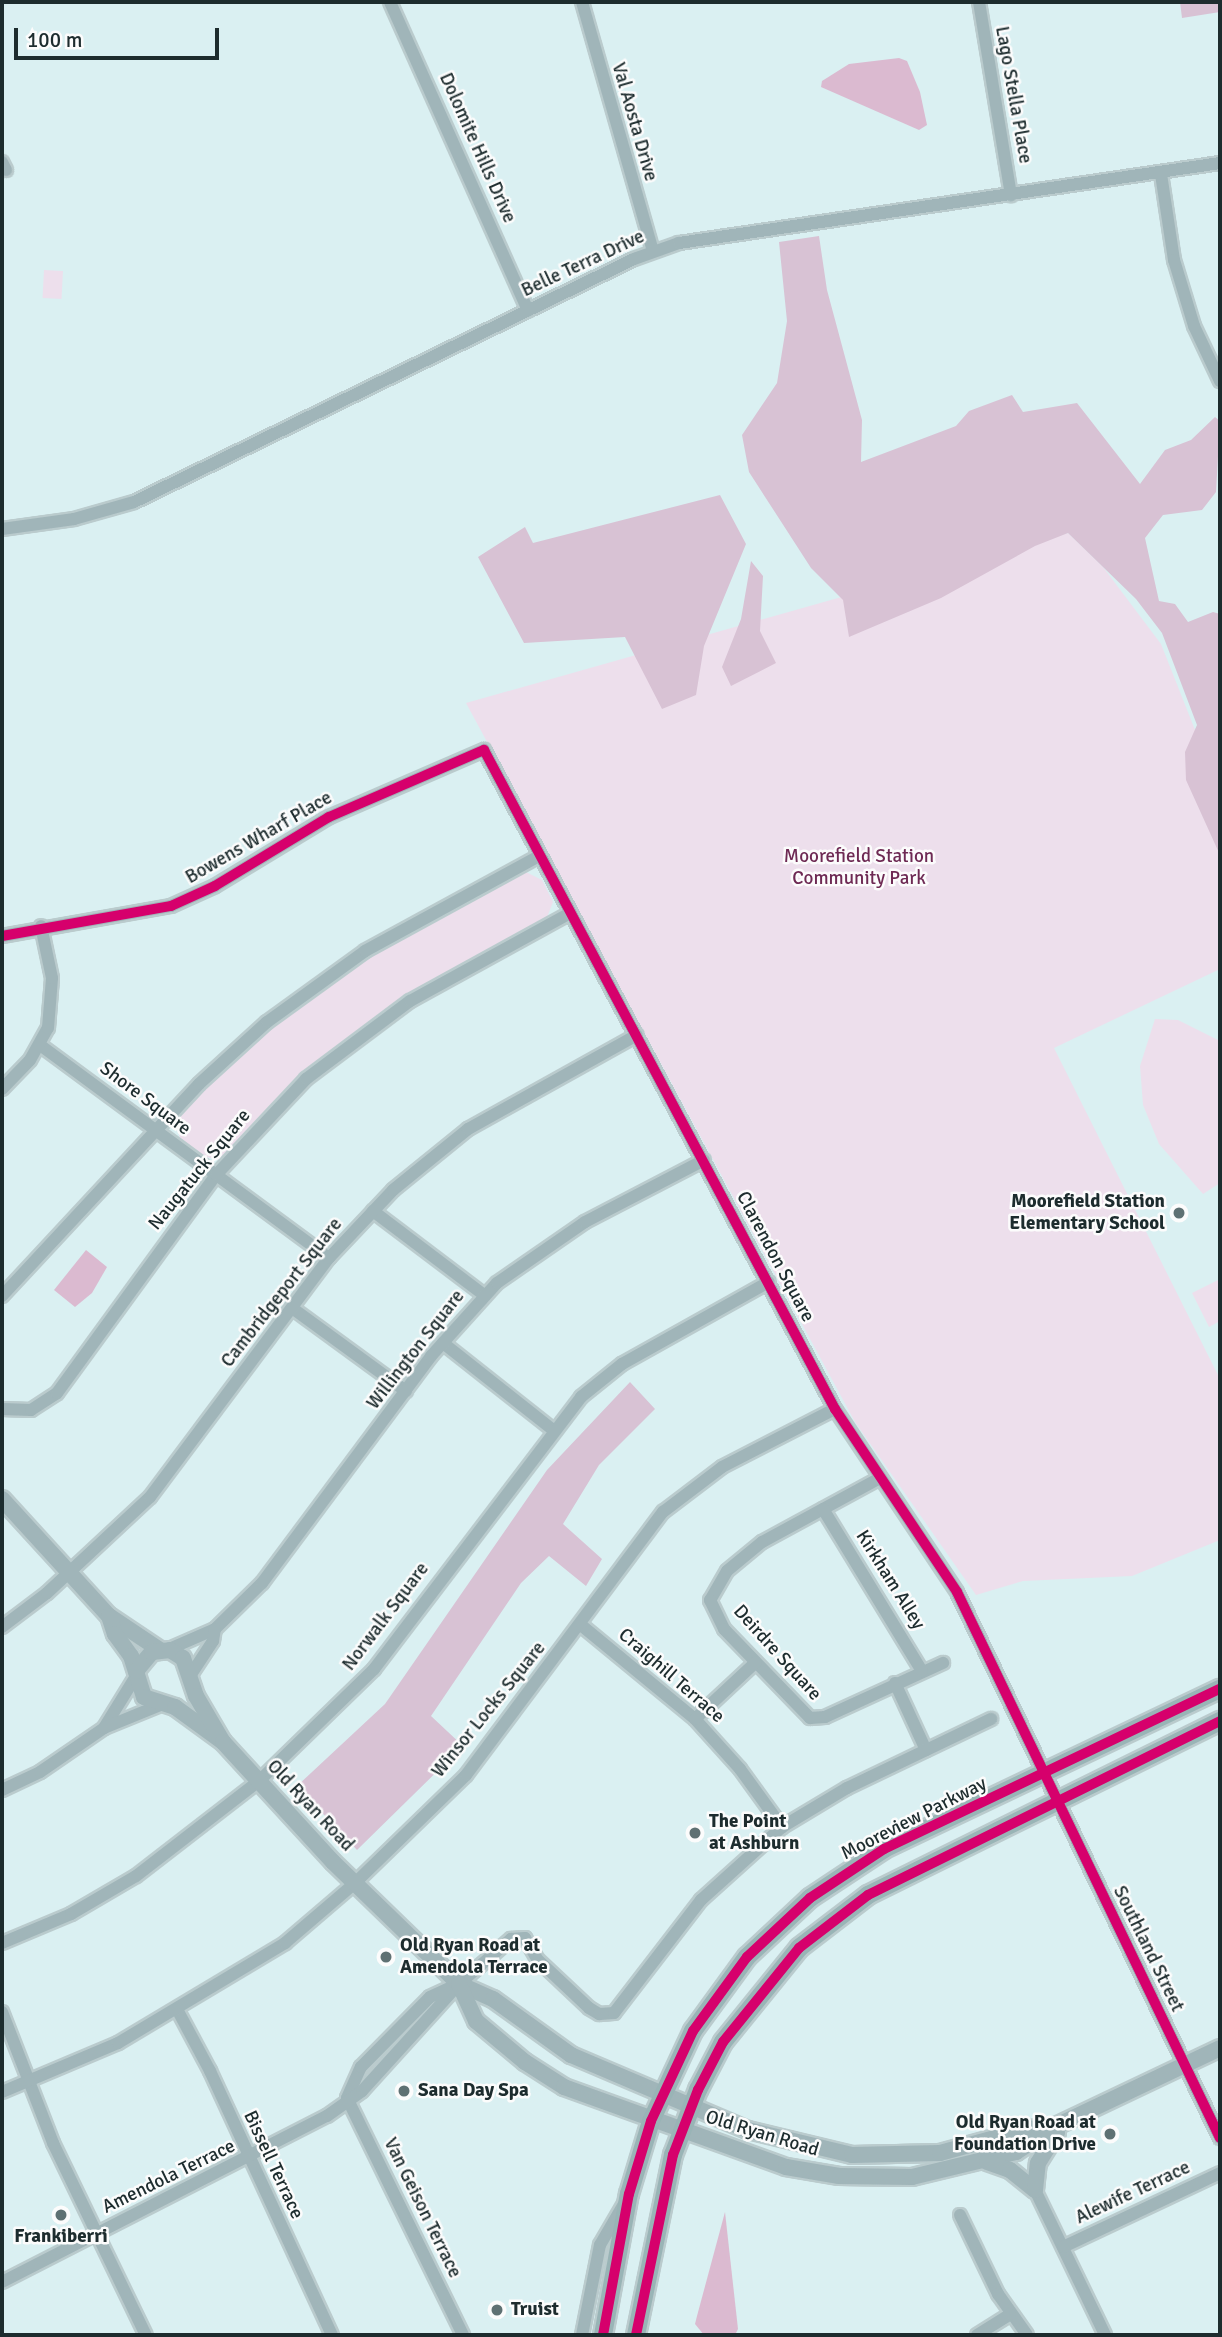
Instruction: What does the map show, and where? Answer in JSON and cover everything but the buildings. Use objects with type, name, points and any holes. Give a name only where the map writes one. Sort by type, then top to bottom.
[{"type":"main road","name":"Mooreview Parkway","points":[[603,2335],[629,2194],[651,2121],[662,2093],[717,1993],[747,1957],[810,1898],[884,1849],[1220,1689]]},
{"type":"main road","points":[[636,2335],[681,2131],[723,2042],[799,1948],[868,1895],[1220,1721]]},
{"type":"street","name":"Dolomite Hills Drive","points":[[390,2],[528,310]]},
{"type":"street","name":"Val Aosta Drive","points":[[582,2],[653,251]]},
{"type":"street","name":"Lago Stella Place","points":[[979,2],[1011,195]]},
{"type":"street","name":"Belle Terra Drive","points":[[2,529],[74,519],[134,502],[653,251],[825,219],[1161,174],[1220,163]]},
{"type":"street","points":[[1161,174],[1174,260],[1194,326],[1220,380]]},
{"type":"street","name":"Clarendon Square","points":[[484,750],[835,1409],[957,1592],[1045,1774]]},
{"type":"street","name":"Bowens Wharf Place","points":[[2,936],[41,926],[172,906],[215,886],[341,812],[484,750]]},
{"type":"street","points":[[2,1296],[209,1074],[295,1000],[365,951],[539,856]]},
{"type":"street","name":"Naugatuck Square","points":[[2,1409],[31,1410],[57,1393],[216,1175],[306,1079],[364,1032],[428,990],[570,913]]},
{"type":"street","points":[[2,1089],[40,1045],[52,1005],[41,926]]},
{"type":"street","name":"Cambridgeport Square","points":[[2,1627],[69,1573],[157,1490],[329,1258],[415,1170],[468,1129],[637,1035]]},
{"type":"street","name":"Shore Square","points":[[40,1045],[329,1258]]},
{"type":"street","name":"Willington Square","points":[[164,1650],[215,1629],[274,1569],[406,1391],[484,1295],[585,1222],[704,1160]]},
{"type":"street","points":[[373,1211],[484,1295]]},
{"type":"street","name":"Norwalk Square","points":[[2,1943],[71,1914],[136,1876],[258,1782],[374,1669],[552,1429],[581,1397],[622,1364],[769,1282]]},
{"type":"street","points":[[292,1308],[406,1391]]},
{"type":"street","points":[[443,1343],[552,1429]]},
{"type":"street","name":"Winsor Locks Square","points":[[2,2092],[30,2083],[178,2011],[285,1943],[355,1883],[467,1775],[663,1512],[683,1493],[722,1467],[835,1409]]},
{"type":"street","name":"Deirdre Square","points":[[880,1478],[762,1542],[716,1585],[710,1600],[716,1615],[756,1662],[810,1718],[825,1717],[943,1663]]},
{"type":"street","name":"Old Ryan Road","points":[[2,1499],[109,1616],[164,1650],[183,1658],[190,1678],[223,1742]]},
{"type":"street","name":"Kirkham Alley","points":[[823,1509],[922,1671]]},
{"type":"street","name":"Old Ryan Road","points":[[109,1616],[136,1673],[144,1697],[161,1705],[175,1707],[223,1742],[333,1862],[459,1984],[493,1999],[571,2054],[748,2130],[852,2155],[940,2153],[1028,2129],[1060,2124]]},
{"type":"street","name":"Craighill Terrace","points":[[581,1625],[695,1719],[740,1769],[782,1827]]},
{"type":"street","name":"Willington Square","points":[[190,1678],[213,1641],[215,1629]]},
{"type":"street","points":[[104,1728],[145,1657],[164,1650]]},
{"type":"street","points":[[695,1719],[756,1662]]},
{"type":"street","points":[[2,1790],[40,1772],[104,1728],[184,1695],[190,1678]]},
{"type":"street","points":[[895,1683],[926,1749]]},
{"type":"street","points":[[782,1827],[926,1749],[991,1719]]},
{"type":"street","name":"Southland Street","points":[[1045,1774],[1220,2138]]},
{"type":"street","name":"Amendola Terrace","points":[[2,2282],[248,2160],[327,2116],[347,2098],[361,2067],[430,1997],[459,1984],[499,1946],[525,1938],[537,1959],[589,2008],[599,2014],[614,2013],[624,2005],[701,1900],[782,1827]]},
{"type":"street","name":"Old Ryan Road","points":[[459,1984],[476,2021],[525,2062],[565,2087],[651,2121],[786,2167],[839,2176],[912,2177],[985,2162],[1034,2144],[1060,2124],[1220,2048]]},
{"type":"street","name":"Bissell Terrace","points":[[178,2011],[210,2071],[248,2160],[332,2335]]},
{"type":"street","points":[[2,2012],[96,2234],[146,2335]]},
{"type":"street","name":"Van Geison Terrace","points":[[347,2098],[463,2335]]},
{"type":"street","points":[[1035,2190],[1038,2163],[1060,2124]]},
{"type":"street","points":[[985,2162],[1003,2166],[1035,2190],[1105,2335]]},
{"type":"street","name":"Alewife Terrace","points":[[1063,2247],[1220,2173]]},
{"type":"street","points":[[582,2335],[600,2245],[629,2194]]},
{"type":"street","points":[[960,2216],[1010,2314],[1027,2335]]},
{"type":"street","points":[[976,2335],[1010,2314]]},
{"type":"green space","points":[[44,270],[63,271],[62,299],[43,298]]},
{"type":"green space","name":"Moorefield Station Community Park","points":[[1068,533],[1103,567],[1161,644],[1220,793],[1220,969],[1054,1048],[1220,1379],[1220,1540],[1132,1576],[1023,1581],[976,1595],[855,1422],[466,703]]},
{"type":"green space","points":[[524,871],[542,880],[553,902],[546,920],[369,1022],[314,1065],[218,1160],[203,1156],[180,1138],[175,1121],[189,1103],[248,1045],[312,994],[383,948]]},
{"type":"green space","points":[[1155,1019],[1178,1020],[1220,1041],[1220,1183],[1203,1194],[1159,1144],[1143,1105],[1140,1066]]},
{"type":"green space","points":[[1220,1279],[1220,1321],[1209,1327],[1192,1293]]},
{"type":"shaded area","points":[[1180,2],[1220,2],[1220,12],[1182,18]]},
{"type":"shaded area","points":[[899,58],[907,61],[920,92],[927,125],[919,130],[821,87],[822,81],[849,64]]},
{"type":"shaded area","points":[[819,236],[827,290],[862,420],[861,462],[956,426],[969,411],[1012,395],[1023,412],[1077,403],[1140,484],[1165,450],[1191,440],[1215,417],[1220,421],[1216,492],[1202,510],[1163,515],[1145,538],[1159,601],[1175,604],[1188,622],[1213,612],[1220,614],[1220,855],[1186,780],[1185,752],[1197,725],[1162,633],[1136,599],[1068,533],[1035,546],[941,598],[849,637],[843,600],[811,568],[749,472],[742,435],[777,383],[787,321],[779,242]]},
{"type":"shaded area","points":[[720,495],[746,544],[704,646],[696,695],[662,709],[625,637],[524,643],[478,557],[525,527],[533,543]]},
{"type":"shaded area","points":[[751,561],[763,576],[760,631],[776,663],[731,686],[722,667],[741,619]]},
{"type":"shaded area","points":[[86,1250],[107,1267],[92,1293],[75,1307],[54,1290]]},
{"type":"shaded area","points":[[630,1382],[655,1409],[599,1465],[563,1524],[602,1559],[586,1586],[549,1556],[521,1583],[431,1716],[463,1746],[357,1850],[297,1786],[385,1704],[547,1470]]},
{"type":"shaded area","points":[[725,2212],[738,2329],[735,2335],[704,2335],[695,2324]]},
{"type":"cycle path","points":[[2,936],[171,906],[215,886],[329,817],[484,750],[835,1409],[957,1592],[1220,2138]]},
{"type":"cycle path","points":[[603,2335],[629,2194],[651,2121],[693,2031],[747,1957],[810,1898],[884,1849],[1220,1689]]},
{"type":"cycle path","points":[[636,2335],[673,2155],[698,2090],[723,2042],[799,1948],[868,1895],[1220,1721]]},
{"type":"place","name":"Moorefield Station Elementary School","points":[[1179,1213]]},
{"type":"place","name":"The Point at Ashburn","points":[[695,1833]]},
{"type":"place","name":"Old Ryan Road at Amendola Terrace","points":[[386,1957]]},
{"type":"place","name":"Sana Day Spa","points":[[404,2091]]},
{"type":"place","name":"Old Ryan Road at Foundation Drive","points":[[1110,2134]]},
{"type":"place","name":"Frankiberri","points":[[61,2215]]},
{"type":"place","name":"Truist","points":[[497,2310]]}]
